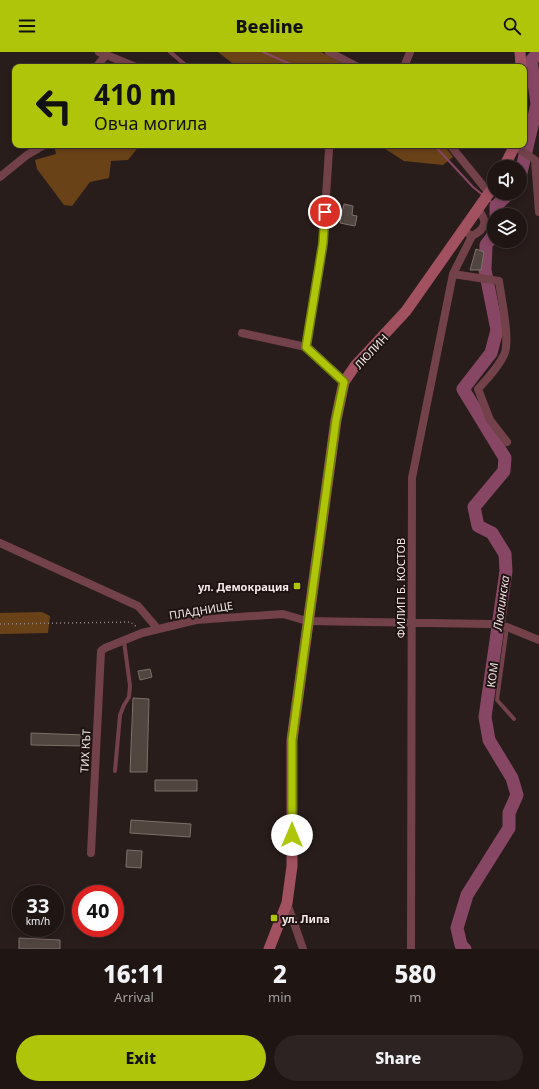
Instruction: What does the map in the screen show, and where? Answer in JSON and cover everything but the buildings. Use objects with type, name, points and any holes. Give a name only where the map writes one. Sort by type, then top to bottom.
[{"type":"street","points":[[329,52],[352,64]]},
{"type":"street","points":[[405,64],[410,52]]},
{"type":"street","points":[[520,52],[521,64]]},
{"type":"street","points":[[98,64],[103,54],[128,64]]},
{"type":"street","points":[[0,177],[39,148]]},
{"type":"street","points":[[306,347],[323,243],[328,148]]},
{"type":"street","points":[[453,148],[487,184]]},
{"type":"street","points":[[508,160],[514,148]]},
{"type":"street","points":[[519,148],[535,160],[539,212]]},
{"type":"street","name":"ЛЮЛИН","points":[[268,949],[287,903],[292,866],[292,740],[307,620],[336,420],[344,382],[355,366],[406,311],[468,234],[478,210],[487,196]]},
{"type":"street","name":"ФИЛИП Б. КОСТОВ","points":[[411,949],[412,478],[453,274],[468,234]]},
{"type":"street","points":[[453,274],[499,281],[506,329],[505,354],[491,375],[478,389],[490,420],[507,442]]},
{"type":"street","points":[[242,333],[306,347],[344,382]]},
{"type":"street","points":[[0,543],[138,606],[158,628]]},
{"type":"street","name":"ПЛАДНИЩЕ","points":[[101,651],[142,633],[196,620],[283,614],[307,620],[490,624],[507,627],[539,640]]},
{"type":"street","name":"ТИХ КЪТ","points":[[91,853],[101,651]]},
{"type":"street","points":[[287,903],[303,949]]},
{"type":"lane","points":[[170,52],[184,64]]},
{"type":"lane","name":"КОМ","points":[[507,627],[497,700],[514,719]]},
{"type":"lane","points":[[115,771],[120,715],[124,704],[129,697],[130,686],[124,641]]},
{"type":"path","points":[[0,624],[130,622],[142,633]]},
{"type":"shaded area","points":[[218,52],[321,52],[343,64],[233,64]]},
{"type":"shaded area","points":[[55,148],[138,148],[128,160],[111,161],[109,178],[90,182],[72,206],[64,205],[37,169],[35,160],[56,154]]},
{"type":"shaded area","points":[[384,148],[446,148],[453,157],[443,165],[404,161]]},
{"type":"shaded area","points":[[42,612],[50,616],[48,633],[0,634],[0,613]]},
{"type":"waterway","points":[[263,52],[290,64]]},
{"type":"waterway","name":"Люлинска","points":[[527,147],[537,104],[531,61],[539,52]]},
{"type":"waterway","points":[[437,148],[473,187],[484,196]]},
{"type":"waterway","name":"Люлинска","points":[[524,160],[527,148]]},
{"type":"waterway","points":[[489,200],[496,206]]},
{"type":"waterway","name":"Люлинска","points":[[496,208],[502,200]]},
{"type":"waterway","name":"Люлинска","points":[[465,949],[461,945],[457,928],[467,895],[509,828],[509,813],[517,795],[512,778],[489,740],[485,717],[506,571],[505,554],[492,533],[478,526],[474,507],[504,471],[505,458],[463,389],[491,353],[497,330],[485,270],[487,244]]},
{"type":"place","name":"ул. Демокрация","points":[[297,586]]},
{"type":"place","name":"ул. Липа","points":[[274,918]]},
{"type":"route","points":[[292,835],[292,740],[307,620],[336,420],[344,382],[306,347],[323,243],[325,212]]}]
